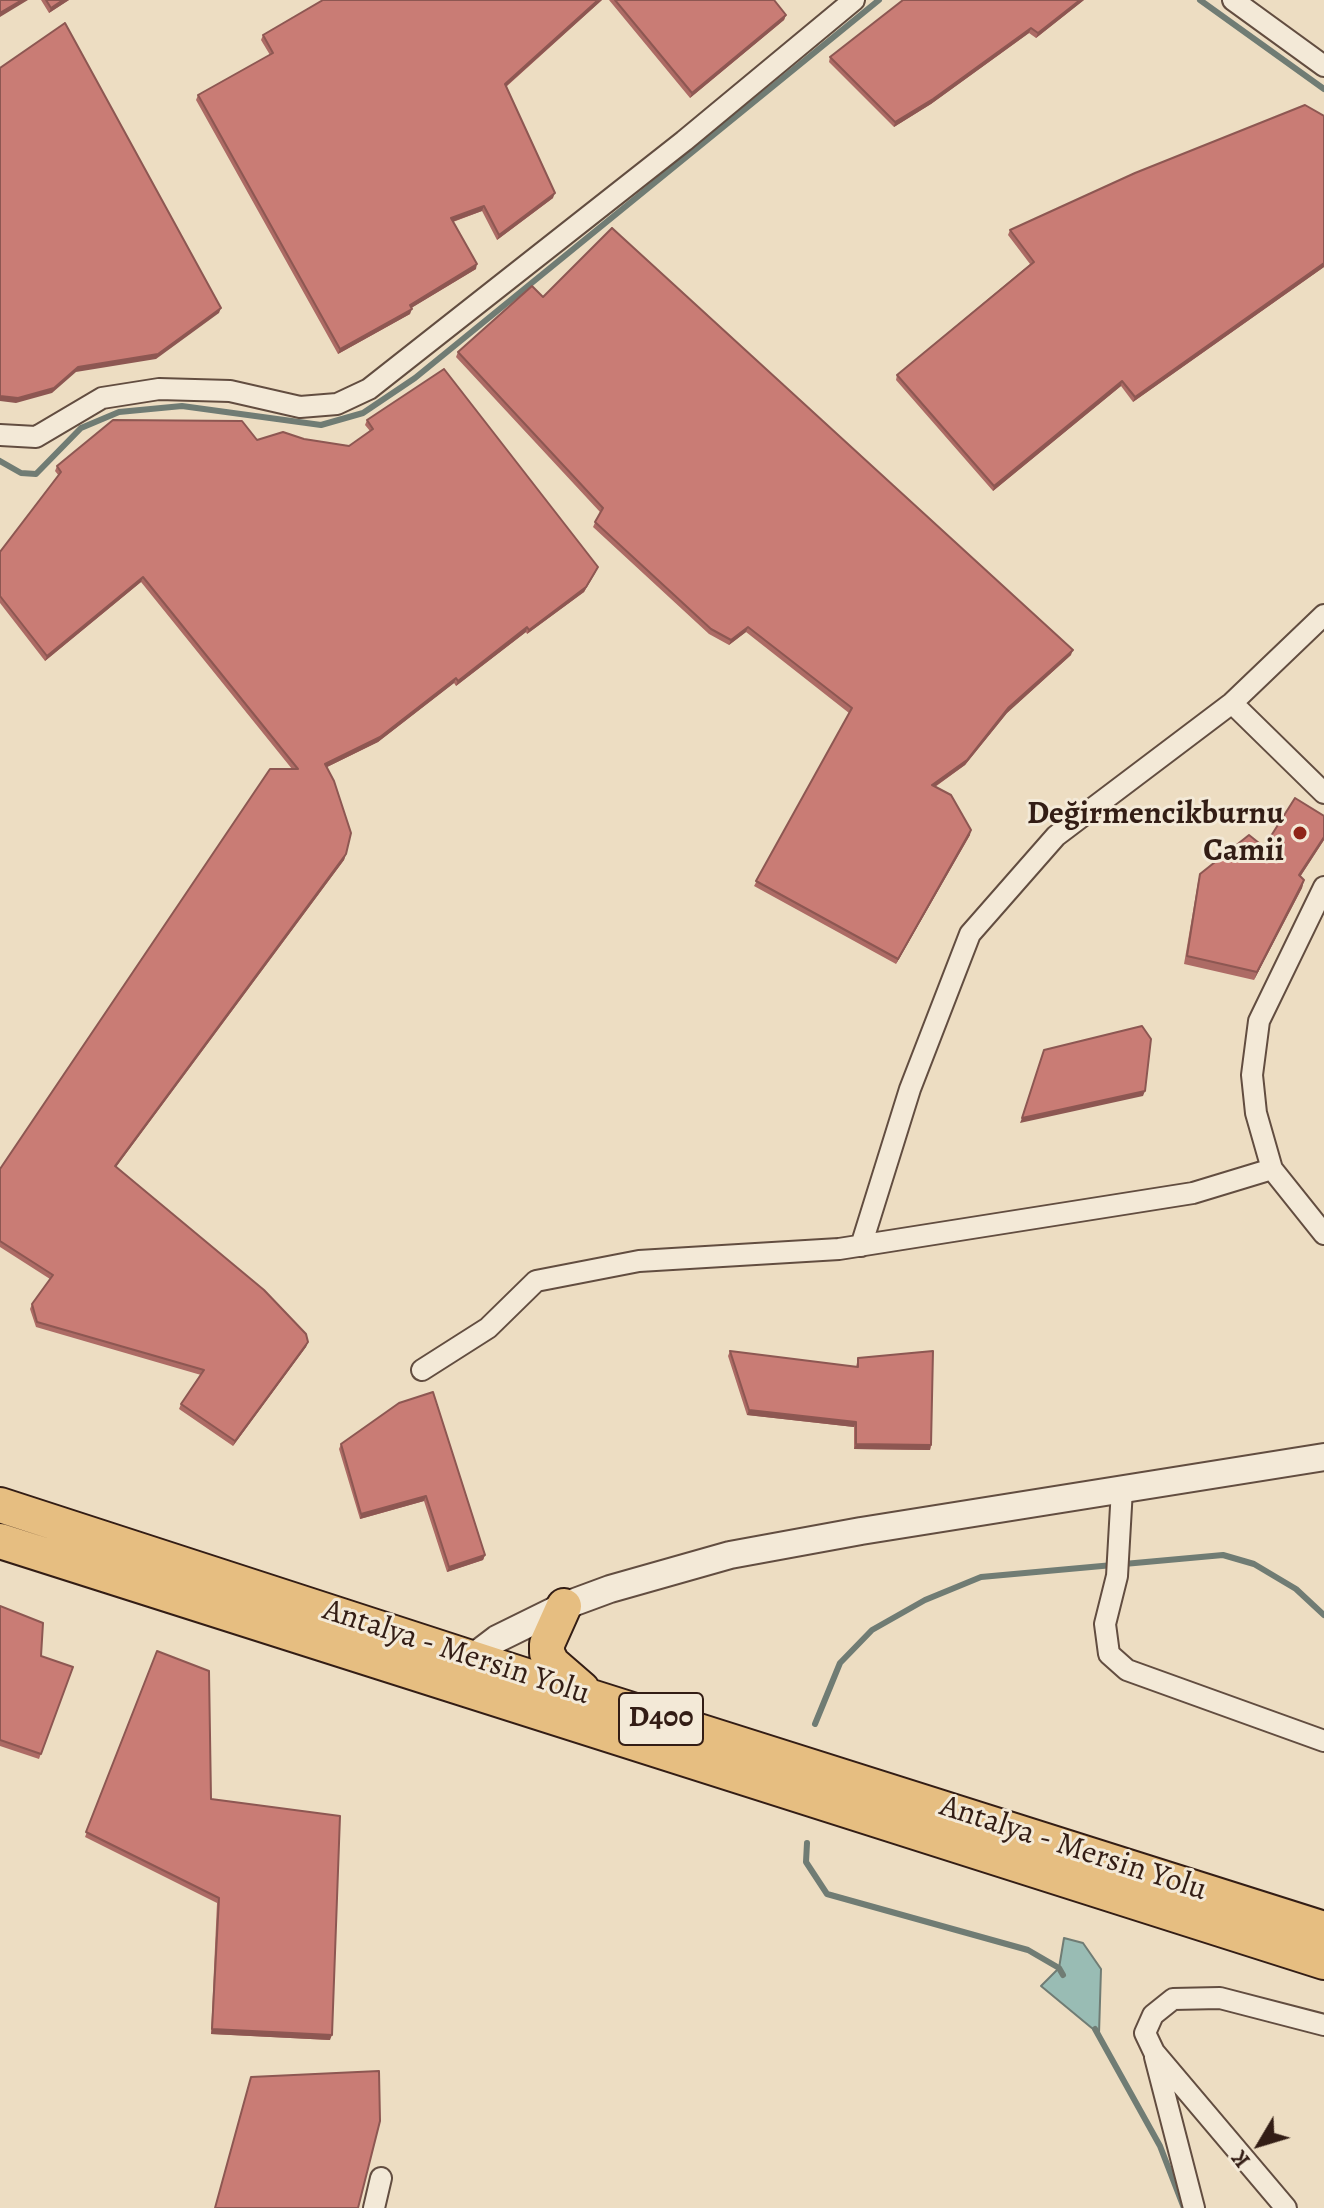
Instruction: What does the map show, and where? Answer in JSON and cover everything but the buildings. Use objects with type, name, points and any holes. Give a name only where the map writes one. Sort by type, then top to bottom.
[{"type":"highway","name":"Antalya - Mersin Yolu","points":[[0,1505],[466,1673],[1324,1962]]},
{"type":"highway","name":"Antalya - Mersin Yolu","points":[[0,1541],[466,1673],[591,1697],[1324,1929]]},
{"type":"highway","points":[[564,1606],[547,1644],[547,1653],[552,1663],[591,1697]]},
{"type":"street","points":[[0,435],[36,437],[102,398],[159,389],[230,391],[300,407],[337,404],[369,389],[684,141],[854,0]]},
{"type":"street","points":[[1233,0],[1324,66]]},
{"type":"street","points":[[861,1246],[910,1089],[970,934],[1056,836],[1232,703],[1324,615]]},
{"type":"street","points":[[1232,703],[1324,793]]},
{"type":"street","points":[[1324,887],[1316,917],[1259,1021],[1252,1075],[1256,1113],[1272,1169],[1324,1234]]},
{"type":"street","points":[[422,1370],[488,1328],[536,1281],[639,1261],[861,1246],[1193,1193],[1272,1169]]},
{"type":"street","points":[[466,1673],[497,1639],[564,1606],[610,1589],[730,1555],[1324,1457]]},
{"type":"street","points":[[1122,1489],[1117,1576],[1105,1624],[1109,1654],[1127,1670],[1324,1741]]},
{"type":"street","points":[[1194,2208],[1154,2052],[1145,2033],[1153,2015],[1173,1999],[1220,1998],[1324,2025]]},
{"type":"street","points":[[1154,2052],[1286,2208]]},
{"type":"street","points":[[374,2208],[381,2178]]},
{"type":"water","points":[[1064,1938],[1083,1943],[1101,1969],[1099,2034],[1041,1986],[1059,1968]]},
{"type":"waterway","points":[[0,461],[21,473],[36,474],[81,428],[119,412],[182,406],[321,425],[363,413],[415,378],[879,0]]},
{"type":"waterway","points":[[1200,0],[1324,89]]},
{"type":"waterway","points":[[815,1724],[840,1663],[872,1630],[925,1600],[981,1577],[1223,1555],[1254,1564],[1296,1589],[1324,1615]]},
{"type":"waterway","points":[[807,1843],[806,1862],[827,1894],[1028,1950],[1059,1968],[1063,1975]]},
{"type":"waterway","points":[[1095,2029],[1160,2146],[1184,2208]]},
{"type":"place","name":"Değirmencikburnu Camii","points":[[1300,833]]}]
